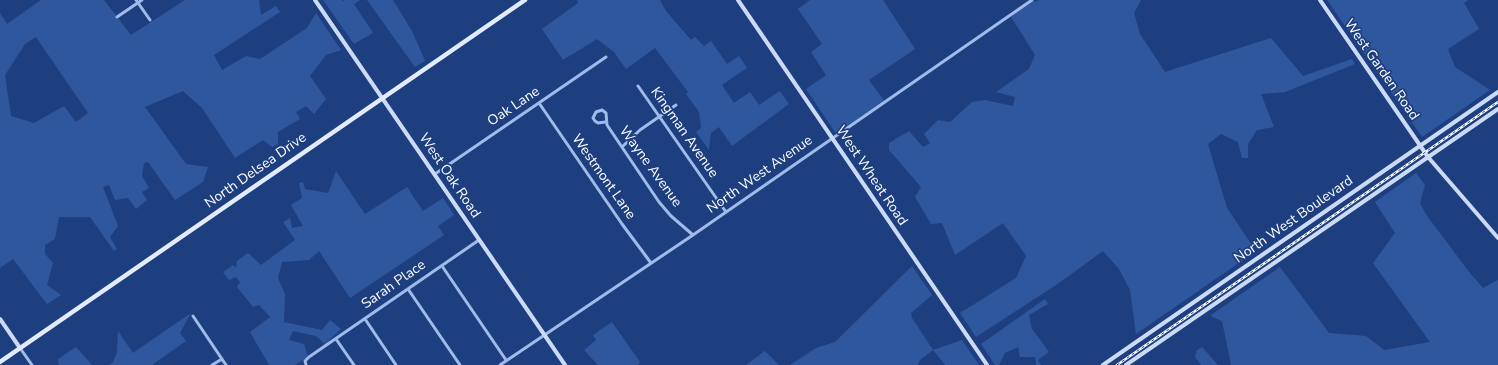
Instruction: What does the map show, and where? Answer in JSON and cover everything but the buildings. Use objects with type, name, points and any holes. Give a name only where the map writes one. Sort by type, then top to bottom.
[{"type":"main road","name":"West Oak Road","points":[[315,0],[565,365]]},
{"type":"main road","name":"North Delsea Drive","points":[[0,362],[525,0]]},
{"type":"main road","name":"West Wheat Road","points":[[738,0],[987,365]]},
{"type":"main road","name":"West Garden Road","points":[[1320,0],[1424,152],[1498,238]]},
{"type":"main road","name":"North West Boulevard","points":[[1103,365],[1498,92]]},
{"type":"main road","points":[[1126,365],[1498,109]]},
{"type":"main road","points":[[0,319],[20,348]]},
{"type":"street","points":[[117,17],[137,1],[142,0]]},
{"type":"street","name":"North West Avenue","points":[[500,365],[693,235],[1032,0]]},
{"type":"street","points":[[137,1],[150,20]]},
{"type":"street","name":"Oak Lane","points":[[435,174],[606,58]]},
{"type":"street","name":"Kingman Avenue","points":[[638,86],[726,212]]},
{"type":"street","name":"Westmont Lane","points":[[539,103],[622,224],[651,263]]},
{"type":"street","points":[[622,147],[636,133],[676,105]]},
{"type":"street","name":"Wayne Avenue","points":[[605,122],[598,123],[595,121],[593,118],[596,112],[602,110],[606,113],[607,125],[665,209],[693,235]]},
{"type":"street","name":"Sarah Place","points":[[306,365],[305,361],[307,358],[480,240]]},
{"type":"street","points":[[442,266],[506,360]]},
{"type":"street","points":[[408,289],[460,365]]},
{"type":"street","points":[[193,316],[226,365]]},
{"type":"street","points":[[365,319],[396,365]]},
{"type":"street","points":[[336,339],[354,365]]},
{"type":"street","points":[[20,348],[32,365]]},
{"type":"street","points":[[212,365],[222,359]]},
{"type":"shaded area","points":[[41,0],[104,0],[131,35],[185,0],[259,0],[261,15],[276,6],[280,12],[214,55],[222,70],[246,56],[260,59],[307,28],[316,13],[341,50],[326,55],[310,76],[326,99],[314,114],[306,106],[296,112],[300,119],[278,132],[278,144],[272,147],[263,140],[235,158],[202,108],[183,91],[145,107],[186,164],[208,167],[203,182],[175,200],[148,162],[144,163],[142,176],[149,188],[142,192],[147,200],[136,209],[128,198],[115,200],[109,185],[103,187],[118,226],[110,237],[117,249],[114,251],[90,217],[59,217],[55,239],[45,245],[45,254],[53,263],[47,285],[61,295],[47,304],[13,259],[0,268],[0,13],[7,24]],"holes":[[[36,37],[88,113],[76,122],[64,106],[34,123],[11,116],[5,75],[25,44]]]},
{"type":"shaded area","points":[[323,0],[360,0],[354,4],[373,33],[354,44]]},
{"type":"shaded area","points":[[367,0],[393,0],[412,31],[425,61],[415,67]]},
{"type":"shaded area","points":[[577,0],[660,0],[666,11],[691,40],[695,37],[704,46],[711,41],[727,64],[739,56],[747,68],[722,85],[734,103],[750,92],[759,105],[780,91],[789,104],[732,146],[719,127],[711,133],[709,150],[696,132],[701,128],[699,112],[686,94],[688,92],[655,48],[626,69],[614,52],[597,39],[563,60],[542,29],[578,3]]},
{"type":"shaded area","points":[[810,0],[883,0],[915,49],[869,80],[885,102],[837,135],[806,89],[826,75],[811,52],[822,44],[798,9]]},
{"type":"shaded area","points":[[1032,0],[1036,2],[1039,0],[1141,0],[1134,13],[1140,34],[1165,72],[1271,38],[1303,76],[1352,59],[1355,64],[1285,92],[1261,94],[1274,127],[1257,130],[1248,144],[1248,158],[1242,158],[1238,142],[1221,134],[1208,144],[1227,208],[1256,251],[1136,334],[1130,290],[1119,269],[1103,251],[1059,283],[976,337],[960,313],[1016,278],[1026,256],[1003,223],[955,255],[942,223],[931,224],[915,197],[921,187],[889,150],[889,143],[909,131],[923,147],[930,143],[924,134],[938,120],[950,122],[972,102],[985,100],[1013,106],[1015,97],[996,92],[1029,69],[1035,55],[1010,15]]},
{"type":"shaded area","points":[[1327,0],[1468,0],[1464,3],[1479,29],[1448,49],[1455,67],[1490,90],[1422,137]]},
{"type":"shaded area","points":[[336,171],[365,214],[407,187],[423,211],[443,198],[454,215],[438,226],[444,235],[350,298],[319,251],[309,260],[282,262],[278,278],[285,294],[284,322],[322,330],[330,320],[341,329],[325,344],[316,336],[293,331],[289,340],[304,344],[308,357],[295,365],[269,365],[250,332],[270,317],[259,305],[253,307],[237,287],[240,282],[236,277],[229,280],[223,272],[233,265],[236,268],[237,261],[248,253],[261,265],[295,240],[283,222],[290,218],[292,228],[303,226],[291,205],[302,198],[299,183],[303,182],[305,189],[328,193]]},
{"type":"shaded area","points":[[1416,173],[1425,185],[1420,203],[1427,216],[1470,273],[1483,288],[1498,280],[1498,365],[1231,365],[1222,321],[1212,317],[1211,315],[1280,267],[1329,333],[1366,336],[1384,350],[1430,342],[1373,263],[1395,233],[1375,202]]},
{"type":"shaded area","points":[[912,266],[932,295],[911,313],[912,318],[933,350],[920,360],[918,365],[790,365],[816,348],[835,342]]},
{"type":"shaded area","points":[[1045,299],[1048,304],[1029,315],[1032,329],[1049,352],[1038,360],[1041,365],[1036,365],[1035,357],[1020,357],[1018,347],[1005,353],[999,365],[995,365],[981,344]]},
{"type":"shaded area","points":[[191,313],[180,333],[186,341],[152,365],[109,365],[113,362],[117,352],[118,331],[133,353]]},
{"type":"shaded area","points":[[612,322],[640,362],[638,365],[598,365],[584,350],[596,340],[593,335]]},
{"type":"shaded area","points":[[962,340],[979,365],[945,365],[933,350]]},
{"type":"shaded area","points":[[76,347],[92,365],[59,365],[58,359]]},
{"type":"shaded area","points":[[1202,347],[1218,365],[1201,365],[1195,357],[1197,350]]},
{"type":"shaded area","points":[[765,351],[779,365],[746,365]]},
{"type":"railway","points":[[1117,365],[1498,102]]}]
